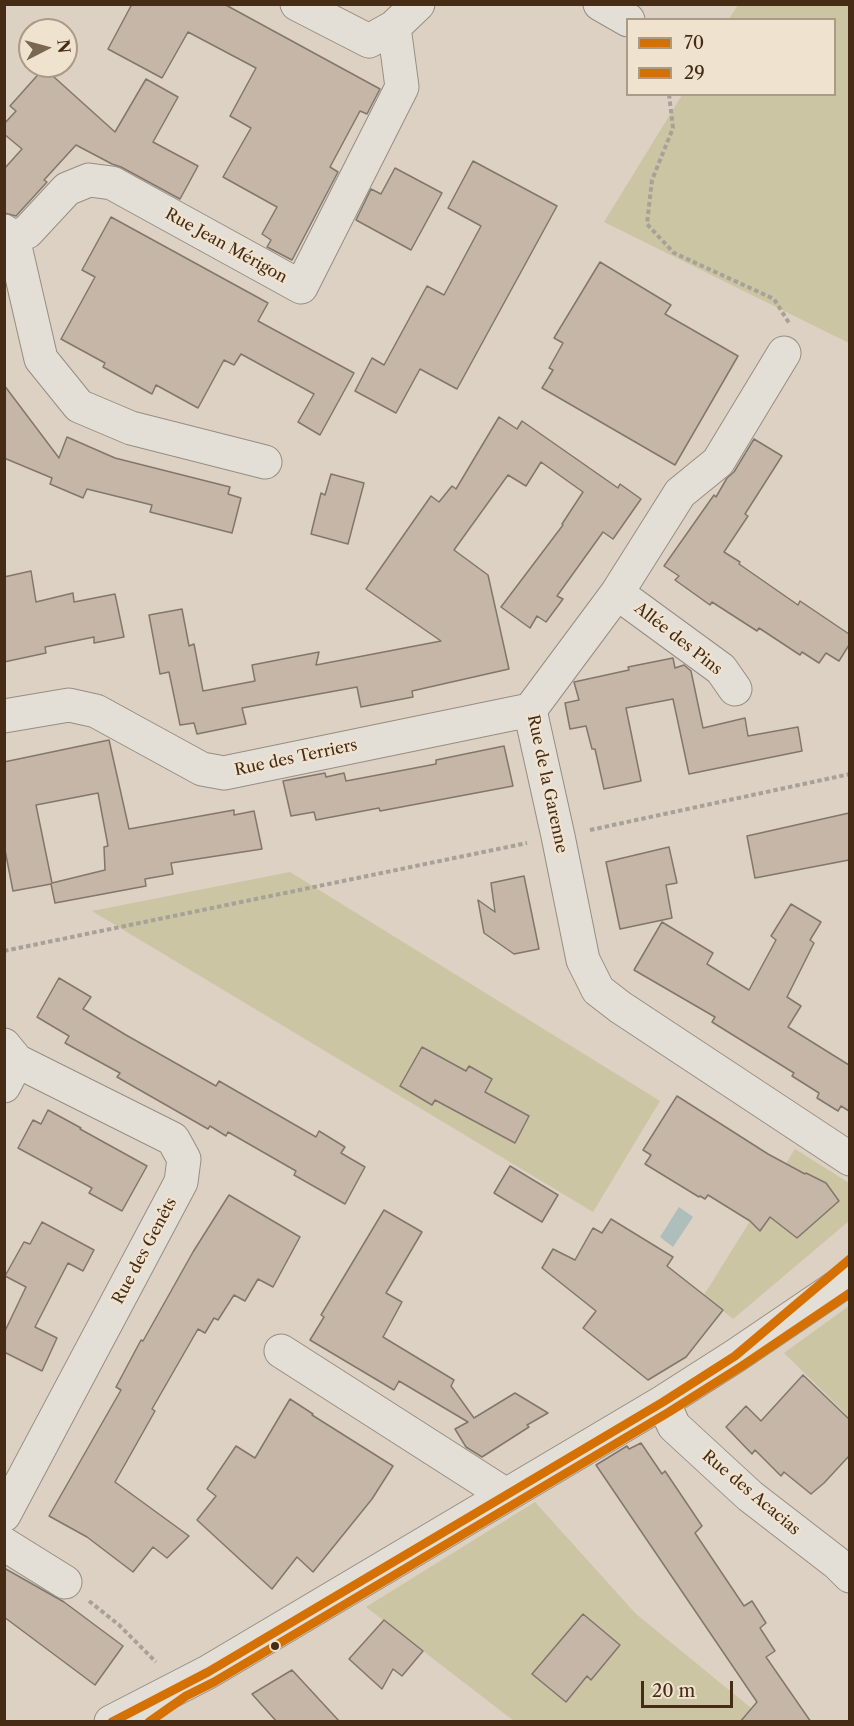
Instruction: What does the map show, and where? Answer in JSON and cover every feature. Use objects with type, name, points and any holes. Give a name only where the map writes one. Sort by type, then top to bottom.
[{"type":"street","points":[[297,4],[369,41],[394,27],[418,4]]},
{"type":"street","points":[[600,4],[626,19]]},
{"type":"street","name":"Rue Jean Mérigon","points":[[9,234],[27,232],[67,189],[89,180],[112,183],[301,287],[402,87],[394,27]]},
{"type":"street","points":[[9,234],[41,359],[79,406],[131,428],[265,462]]},
{"type":"street","name":"Rue de la Garenne","points":[[784,353],[718,462],[680,493],[616,593],[530,710],[583,960],[598,990],[620,1007],[849,1159]]},
{"type":"street","name":"Allée des Pins","points":[[616,593],[721,669],[735,689]]},
{"type":"street","name":"Rue des Terriers","points":[[4,716],[69,705],[96,711],[202,769],[224,772],[530,710]]},
{"type":"street","name":"Rue des Genêts","points":[[4,1515],[181,1182],[184,1159],[173,1139],[9,1064]]},
{"type":"street","points":[[735,1356],[849,1259]]},
{"type":"street","points":[[111,1722],[208,1672],[663,1402],[849,1278]]},
{"type":"street","points":[[281,1351],[506,1495]]},
{"type":"street","name":"Rue des Acacias","points":[[663,1402],[674,1426],[750,1496],[838,1564],[849,1576]]},
{"type":"street","points":[[4,1544],[65,1582]]},
{"type":"street","points":[[127,1722],[180,1686]]},
{"type":"path","points":[[669,96],[673,128],[652,180],[647,224],[674,253],[774,299],[789,324],[784,353]]},
{"type":"path","points":[[4,951],[849,774]]},
{"type":"path","points":[[65,1582],[119,1625],[180,1686]]},
{"type":"shaded area","points":[[738,5],[849,5],[849,343],[604,222],[681,96],[836,96],[836,18],[730,18]]},
{"type":"shaded area","points":[[290,872],[660,1101],[593,1212],[92,911]]},
{"type":"shaded area","points":[[795,1149],[849,1183],[849,1221],[733,1319],[704,1295]]},
{"type":"shaded area","points":[[679,1207],[693,1217],[673,1247],[660,1237]]},
{"type":"shaded area","points":[[849,1306],[849,1417],[784,1353]]},
{"type":"shaded area","points":[[535,1502],[636,1614],[767,1721],[514,1721],[366,1607]]},
{"type":"building","points":[[132,4],[224,4],[380,89],[367,114],[360,111],[330,167],[338,172],[292,260],[267,247],[271,240],[262,234],[277,207],[223,177],[251,128],[230,116],[256,68],[188,32],[162,78],[108,49]]},
{"type":"building","points":[[35,78],[55,78],[115,132],[146,79],[178,97],[153,142],[198,166],[180,199],[76,145],[44,180],[47,182],[16,216],[4,213],[4,169],[22,149],[4,134],[4,124],[16,111],[10,106]]},
{"type":"building","points":[[473,161],[557,206],[457,389],[420,369],[396,413],[355,391],[372,358],[384,365],[427,286],[444,295],[481,226],[448,208]]},
{"type":"building","points":[[395,168],[442,193],[411,250],[356,220],[371,189],[381,194]]},
{"type":"building","points":[[111,217],[268,303],[258,321],[354,373],[320,435],[298,422],[314,394],[241,354],[234,365],[224,360],[198,408],[156,385],[152,394],[103,367],[105,363],[61,339],[95,277],[82,270]]},
{"type":"building","points":[[600,262],[671,305],[665,314],[738,356],[675,465],[542,388],[553,370],[549,368],[563,343],[554,338]]},
{"type":"building","points":[[4,385],[59,458],[67,437],[115,458],[230,487],[228,494],[241,498],[232,533],[150,512],[152,505],[87,489],[83,498],[50,484],[52,478],[4,458]]},
{"type":"building","points":[[499,417],[517,429],[522,421],[618,488],[620,484],[641,499],[613,539],[603,532],[557,596],[563,599],[546,622],[537,616],[530,628],[501,607],[563,525],[583,492],[541,462],[526,486],[508,475],[454,550],[488,575],[509,669],[412,691],[413,697],[361,707],[357,687],[242,708],[246,724],[197,734],[194,723],[180,725],[169,672],[160,674],[149,615],[182,609],[189,646],[194,644],[203,691],[255,681],[252,665],[319,652],[316,665],[441,641],[366,589],[431,496],[439,502],[452,486],[456,489]]},
{"type":"building","points":[[754,439],[782,456],[745,514],[748,516],[724,552],[798,605],[800,601],[849,634],[849,645],[839,661],[826,653],[819,663],[802,652],[800,655],[759,628],[757,631],[712,602],[710,605],[675,580],[679,576],[664,566],[714,495],[716,497],[727,478],[734,472]]},
{"type":"building","points":[[331,474],[364,483],[348,544],[311,534],[321,493],[325,495]]},
{"type":"building","points":[[31,571],[36,602],[73,593],[74,602],[115,594],[124,637],[94,643],[94,637],[45,647],[46,653],[4,662],[4,577]]},
{"type":"building","points":[[673,658],[675,668],[684,665],[691,671],[703,728],[745,718],[748,736],[798,727],[802,751],[689,774],[673,699],[626,708],[641,781],[604,789],[595,749],[592,749],[586,726],[570,729],[565,703],[579,700],[574,682],[629,670],[628,667]]},
{"type":"building","points":[[109,740],[129,829],[234,810],[234,815],[254,811],[262,849],[171,863],[173,874],[145,879],[146,886],[55,903],[51,884],[13,891],[4,845],[4,762]],"holes":[[[98,793],[108,846],[104,847],[105,870],[52,883],[36,805]]]},
{"type":"building","points":[[504,746],[513,786],[380,811],[379,808],[316,820],[314,812],[291,816],[283,781],[325,773],[326,777],[344,773],[346,781],[436,764],[436,760]]},
{"type":"building","points":[[849,813],[849,860],[755,878],[747,836]]},
{"type":"building","points":[[669,847],[677,883],[666,885],[672,918],[620,929],[606,862]]},
{"type":"building","points":[[524,876],[539,949],[514,954],[484,933],[478,900],[495,912],[491,883]]},
{"type":"building","points":[[791,904],[821,922],[810,940],[814,943],[787,997],[801,1006],[788,1027],[849,1065],[849,1111],[841,1106],[838,1111],[817,1098],[819,1093],[792,1076],[794,1073],[712,1022],[715,1017],[634,970],[662,922],[713,953],[707,964],[749,990],[776,940],[771,936]]},
{"type":"building","points":[[59,978],[91,997],[83,1009],[126,1035],[216,1086],[219,1081],[316,1137],[319,1131],[345,1147],[341,1153],[365,1167],[345,1204],[294,1175],[296,1171],[228,1132],[226,1136],[210,1126],[208,1129],[117,1077],[120,1073],[65,1043],[69,1036],[37,1017]]},
{"type":"building","points":[[422,1047],[466,1071],[469,1066],[492,1079],[485,1092],[529,1116],[515,1143],[435,1100],[432,1105],[400,1086]]},
{"type":"building","points":[[677,1096],[768,1154],[826,1183],[839,1201],[797,1238],[770,1217],[760,1231],[750,1221],[708,1195],[705,1199],[699,1197],[645,1164],[651,1155],[643,1150]]},
{"type":"building","points":[[48,1110],[147,1166],[122,1211],[89,1193],[92,1188],[18,1148],[33,1120],[41,1124]]},
{"type":"building","points":[[510,1166],[558,1195],[542,1222],[494,1193]]},
{"type":"building","points":[[229,1195],[300,1237],[273,1287],[258,1279],[245,1301],[234,1295],[218,1320],[214,1318],[205,1333],[198,1329],[152,1409],[155,1411],[115,1482],[189,1536],[167,1558],[153,1547],[133,1572],[87,1537],[49,1516],[121,1390],[116,1387],[141,1340],[143,1341],[193,1252]]},
{"type":"building","points":[[384,1210],[422,1232],[386,1293],[402,1302],[383,1337],[454,1380],[451,1386],[474,1418],[515,1393],[548,1413],[482,1457],[466,1447],[455,1429],[468,1422],[399,1381],[394,1390],[310,1340],[324,1317],[321,1315]]},
{"type":"building","points":[[611,1219],[673,1257],[667,1266],[723,1310],[686,1357],[648,1380],[583,1328],[596,1311],[542,1268],[553,1249],[575,1260],[593,1228],[602,1233]]},
{"type":"building","points":[[42,1222],[94,1250],[83,1271],[68,1263],[35,1327],[57,1338],[42,1371],[4,1352],[4,1333],[26,1287],[5,1276],[24,1242],[30,1244]]},
{"type":"building","points":[[803,1375],[849,1419],[849,1456],[811,1494],[784,1472],[781,1476],[755,1450],[752,1454],[726,1427],[746,1406],[761,1421]]},
{"type":"building","points":[[290,1399],[393,1466],[372,1499],[313,1572],[297,1557],[272,1589],[197,1520],[216,1496],[207,1489],[236,1446],[255,1458]]},
{"type":"building","points":[[641,1443],[662,1474],[665,1471],[702,1526],[695,1533],[744,1606],[752,1601],[766,1623],[760,1628],[775,1651],[766,1657],[811,1722],[740,1722],[757,1702],[596,1465],[627,1446],[629,1449]]},
{"type":"building","points":[[4,1568],[64,1602],[123,1646],[95,1685],[4,1617]]},
{"type":"building","points":[[583,1614],[620,1645],[591,1680],[587,1676],[566,1702],[532,1674]]},
{"type":"building","points":[[384,1620],[423,1651],[402,1676],[393,1669],[382,1689],[349,1659]]},
{"type":"building","points":[[292,1670],[340,1722],[277,1722],[252,1694]]},
{"type":"transit line","name":"70","points":[[112,1722],[208,1672],[663,1402],[735,1356],[850,1259]]},
{"type":"transit line","name":"29","points":[[149,1722],[186,1696],[214,1682],[669,1412],[850,1293]]}]
